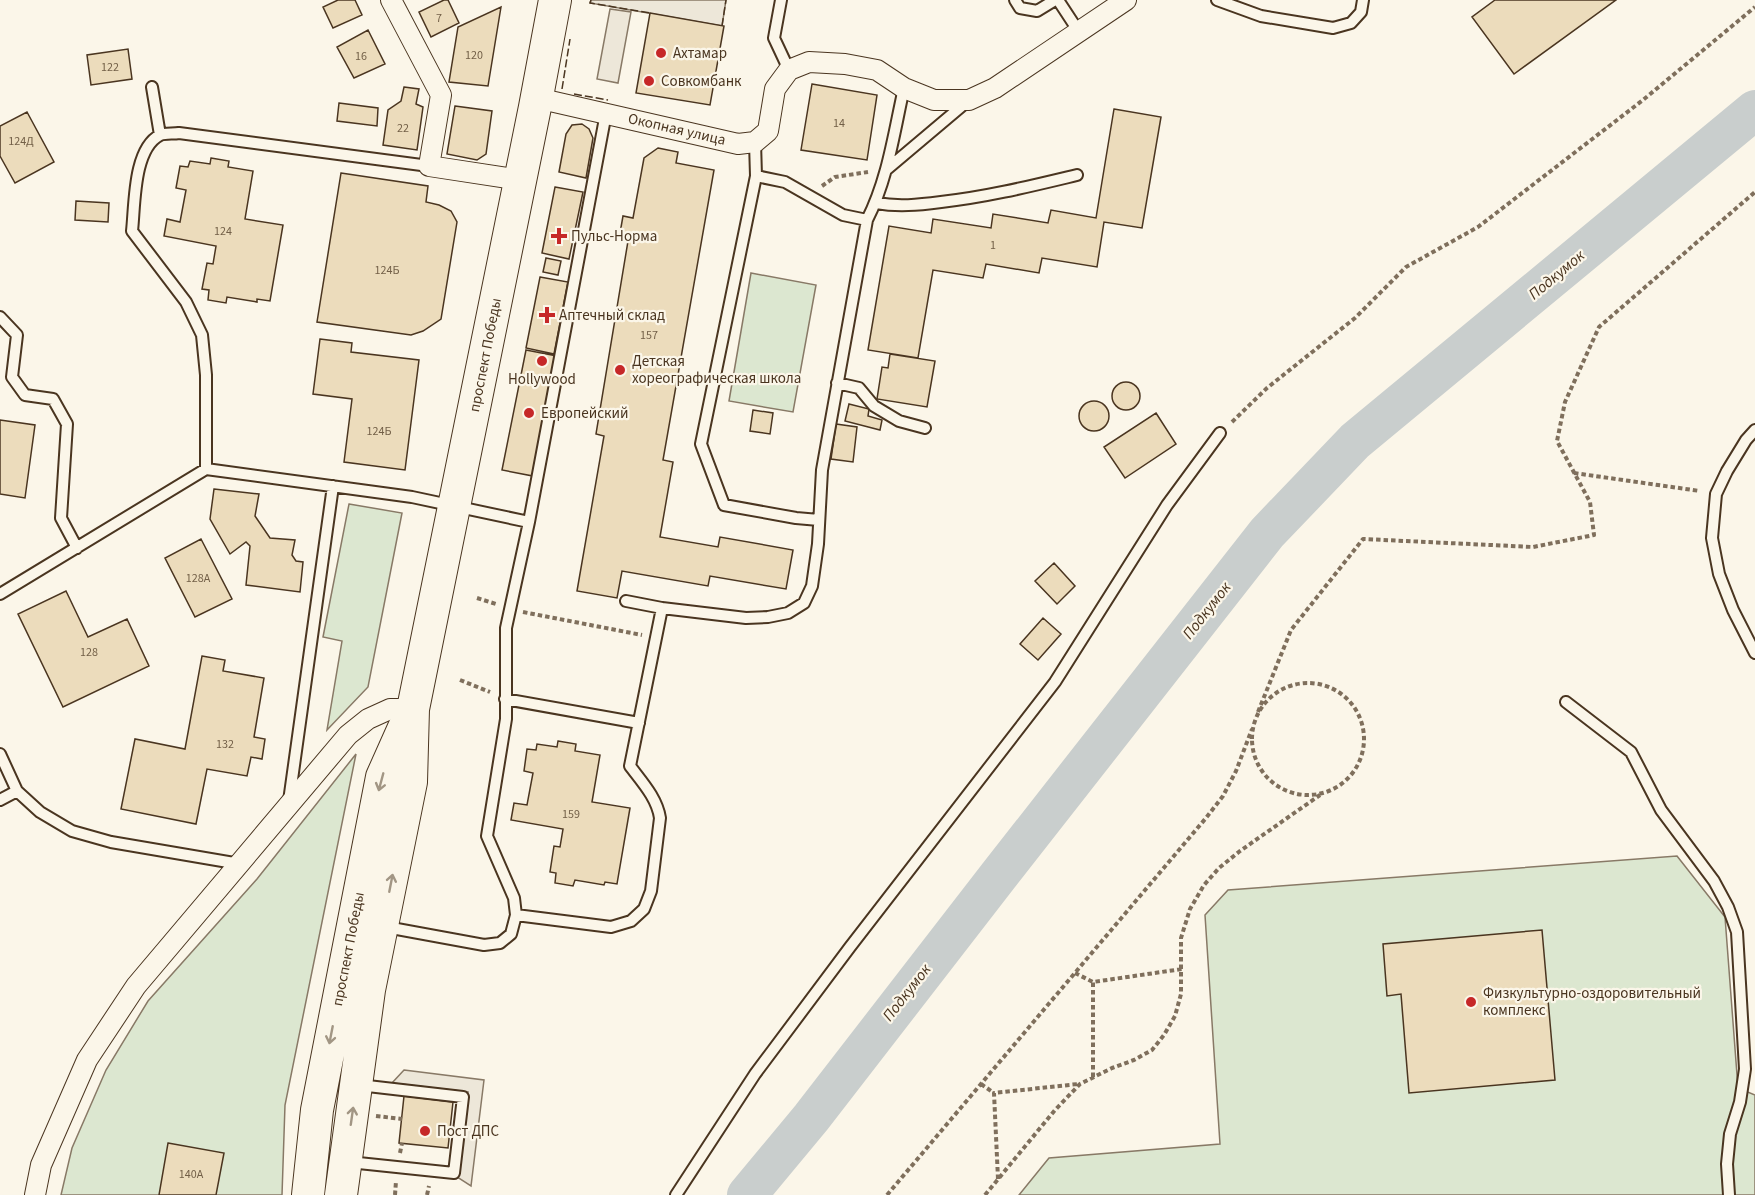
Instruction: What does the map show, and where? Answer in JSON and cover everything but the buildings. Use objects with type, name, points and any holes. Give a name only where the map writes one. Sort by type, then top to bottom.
[{"type":"main road","name":"проспект Победы","points":[[341,1195],[369,990],[411,782],[413,709],[555,0]]},
{"type":"main road","name":"проспект Победы","points":[[308,1195],[317,1110],[382,777],[413,709]]},
{"type":"street","points":[[391,0],[441,95],[429,166],[520,180]]},
{"type":"street","points":[[755,142],[768,131],[775,89],[789,70],[809,62],[845,64],[876,70],[904,88],[934,100],[969,100],[995,88],[1126,0]]},
{"type":"street","name":"Окопная улица","points":[[537,98],[738,144],[755,142]]},
{"type":"street","points":[[35,1195],[41,1165],[87,1060],[136,986],[348,735],[368,718],[390,709],[413,709]]},
{"type":"lane","points":[[781,0],[774,38],[789,70]]},
{"type":"lane","points":[[1015,0],[1020,8],[1037,11],[1056,0],[1080,32]]},
{"type":"lane","points":[[1217,0],[1244,5],[1261,16],[1333,28],[1351,23],[1361,12],[1363,0]]},
{"type":"lane","points":[[152,87],[160,135]]},
{"type":"lane","points":[[626,601],[662,608],[747,618],[788,613],[804,603],[812,586],[818,544],[822,470],[867,220],[876,203],[886,170],[904,88]]},
{"type":"lane","points":[[886,170],[969,100]]},
{"type":"lane","points":[[382,926],[484,945],[500,943],[511,934],[516,915],[514,898],[487,836],[506,719],[506,628],[529,522],[606,113]]},
{"type":"lane","points":[[206,469],[206,375],[202,335],[186,302],[132,231],[137,174],[144,150],[160,135],[178,133],[429,166]]},
{"type":"lane","points":[[755,142],[756,176],[701,444],[724,505],[819,520]]},
{"type":"lane","points":[[756,176],[784,182],[843,215],[867,220]]},
{"type":"lane","points":[[876,203],[909,206],[978,198],[1077,176]]},
{"type":"lane","points":[[0,317],[17,335],[12,377],[25,394],[53,399],[67,424],[61,518],[77,548]]},
{"type":"lane","points":[[837,383],[859,388],[874,406],[899,421],[925,428]]},
{"type":"lane","points":[[1755,430],[1740,451],[1716,494],[1712,538],[1719,574],[1733,610],[1755,653]]},
{"type":"lane","points":[[676,1195],[755,1074],[1054,682],[1167,505],[1220,433]]},
{"type":"lane","points":[[0,594],[206,469],[412,497],[529,522]]},
{"type":"lane","points":[[288,807],[333,486]]},
{"type":"lane","points":[[516,915],[611,927],[631,921],[644,909],[651,891],[660,818],[658,807],[630,766],[662,608]]},
{"type":"lane","points":[[505,699],[639,723]]},
{"type":"lane","points":[[1566,702],[1631,752],[1661,810],[1714,881],[1728,907],[1737,932],[1745,1069],[1740,1102],[1730,1134],[1727,1164],[1729,1195]]},
{"type":"lane","points":[[0,754],[17,791],[40,812],[72,831],[111,842],[240,864]]},
{"type":"lane","points":[[0,800],[17,791]]},
{"type":"lane","points":[[346,1162],[454,1173],[463,1097],[356,1084]]},
{"type":"path","points":[[1220,433],[1267,388],[1355,318],[1406,267],[1478,227],[1643,100],[1755,7]]},
{"type":"path","points":[[809,195],[835,177],[886,170]]},
{"type":"path","points":[[887,1195],[1223,796],[1236,771],[1291,630],[1363,539],[1533,548],[1594,536],[1590,502],[1557,441],[1565,402],[1599,327],[1755,192]]},
{"type":"path","points":[[1573,473],[1716,494]]},
{"type":"path","points":[[477,598],[510,609],[655,638]]},
{"type":"path","points":[[460,680],[505,699]]},
{"type":"path","points":[[985,1195],[1055,1110],[1080,1084],[1152,1050],[1164,1035],[1175,1016],[1181,994],[1181,938],[1190,909],[1204,885],[1240,851],[1320,795],[1338,788],[1352,775],[1361,759],[1365,741],[1362,722],[1353,705],[1340,693],[1323,685],[1304,683],[1286,687],[1270,697],[1258,712]]},
{"type":"path","points":[[1252,729],[1251,747],[1257,765],[1268,780],[1284,791],[1302,796],[1320,795]]},
{"type":"path","points":[[1075,973],[1093,982],[1182,969]]},
{"type":"path","points":[[1093,982],[1093,1077]]},
{"type":"path","points":[[981,1084],[994,1094],[1080,1084]]},
{"type":"path","points":[[994,1094],[998,1179]]},
{"type":"path","points":[[395,1195],[396,1181]]},
{"type":"path","points":[[428,1195],[429,1184]]},
{"type":"green space","points":[[751,273],[816,285],[793,412],[729,401]]},
{"type":"green space","points":[[349,504],[402,513],[368,687],[327,730],[342,641],[323,637]]},
{"type":"green space","points":[[356,754],[285,1105],[282,1195],[61,1195],[72,1148],[106,1070],[148,1001],[257,879]]},
{"type":"green space","name":"Физкультурно-оздоровительный комплекс","points":[[1677,856],[1725,917],[1738,1088],[1755,1095],[1755,1195],[1019,1195],[1049,1158],[1220,1144],[1205,915],[1228,890]]},
{"type":"shaded area","points":[[591,0],[726,0],[722,26],[590,3]]},
{"type":"shaded area","points":[[610,9],[631,12],[618,83],[597,79]]},
{"type":"shaded area","points":[[404,1070],[484,1080],[471,1186],[457,1177],[468,1092],[392,1083]]},
{"type":"waterway","name":"Подкумок","points":[[747,1195],[811,1118],[1267,533],[1355,441],[1755,110]]},
{"type":"fence","points":[[591,0],[590,3],[650,13]]},
{"type":"fence","points":[[722,26],[726,0]]},
{"type":"fence","points":[[562,89],[570,39]]},
{"type":"fence","points":[[574,94],[608,100]]},
{"type":"place","name":"Ахтамар","points":[[661,53]]},
{"type":"place","name":"Совкомбанк","points":[[649,81]]},
{"type":"place","name":"Пульс-Норма","points":[[559,236]]},
{"type":"place","name":"Аптечный склад","points":[[547,315]]},
{"type":"place","name":"Hollywood","points":[[542,361]]},
{"type":"place","name":"Детская хореографическая школа","points":[[620,370]]},
{"type":"place","name":"Европейский","points":[[529,413]]},
{"type":"place","name":"Физкультурно-оздоровительный комплекс","points":[[1471,1002]]},
{"type":"place","name":"Пост ДПС","points":[[425,1131]]}]
